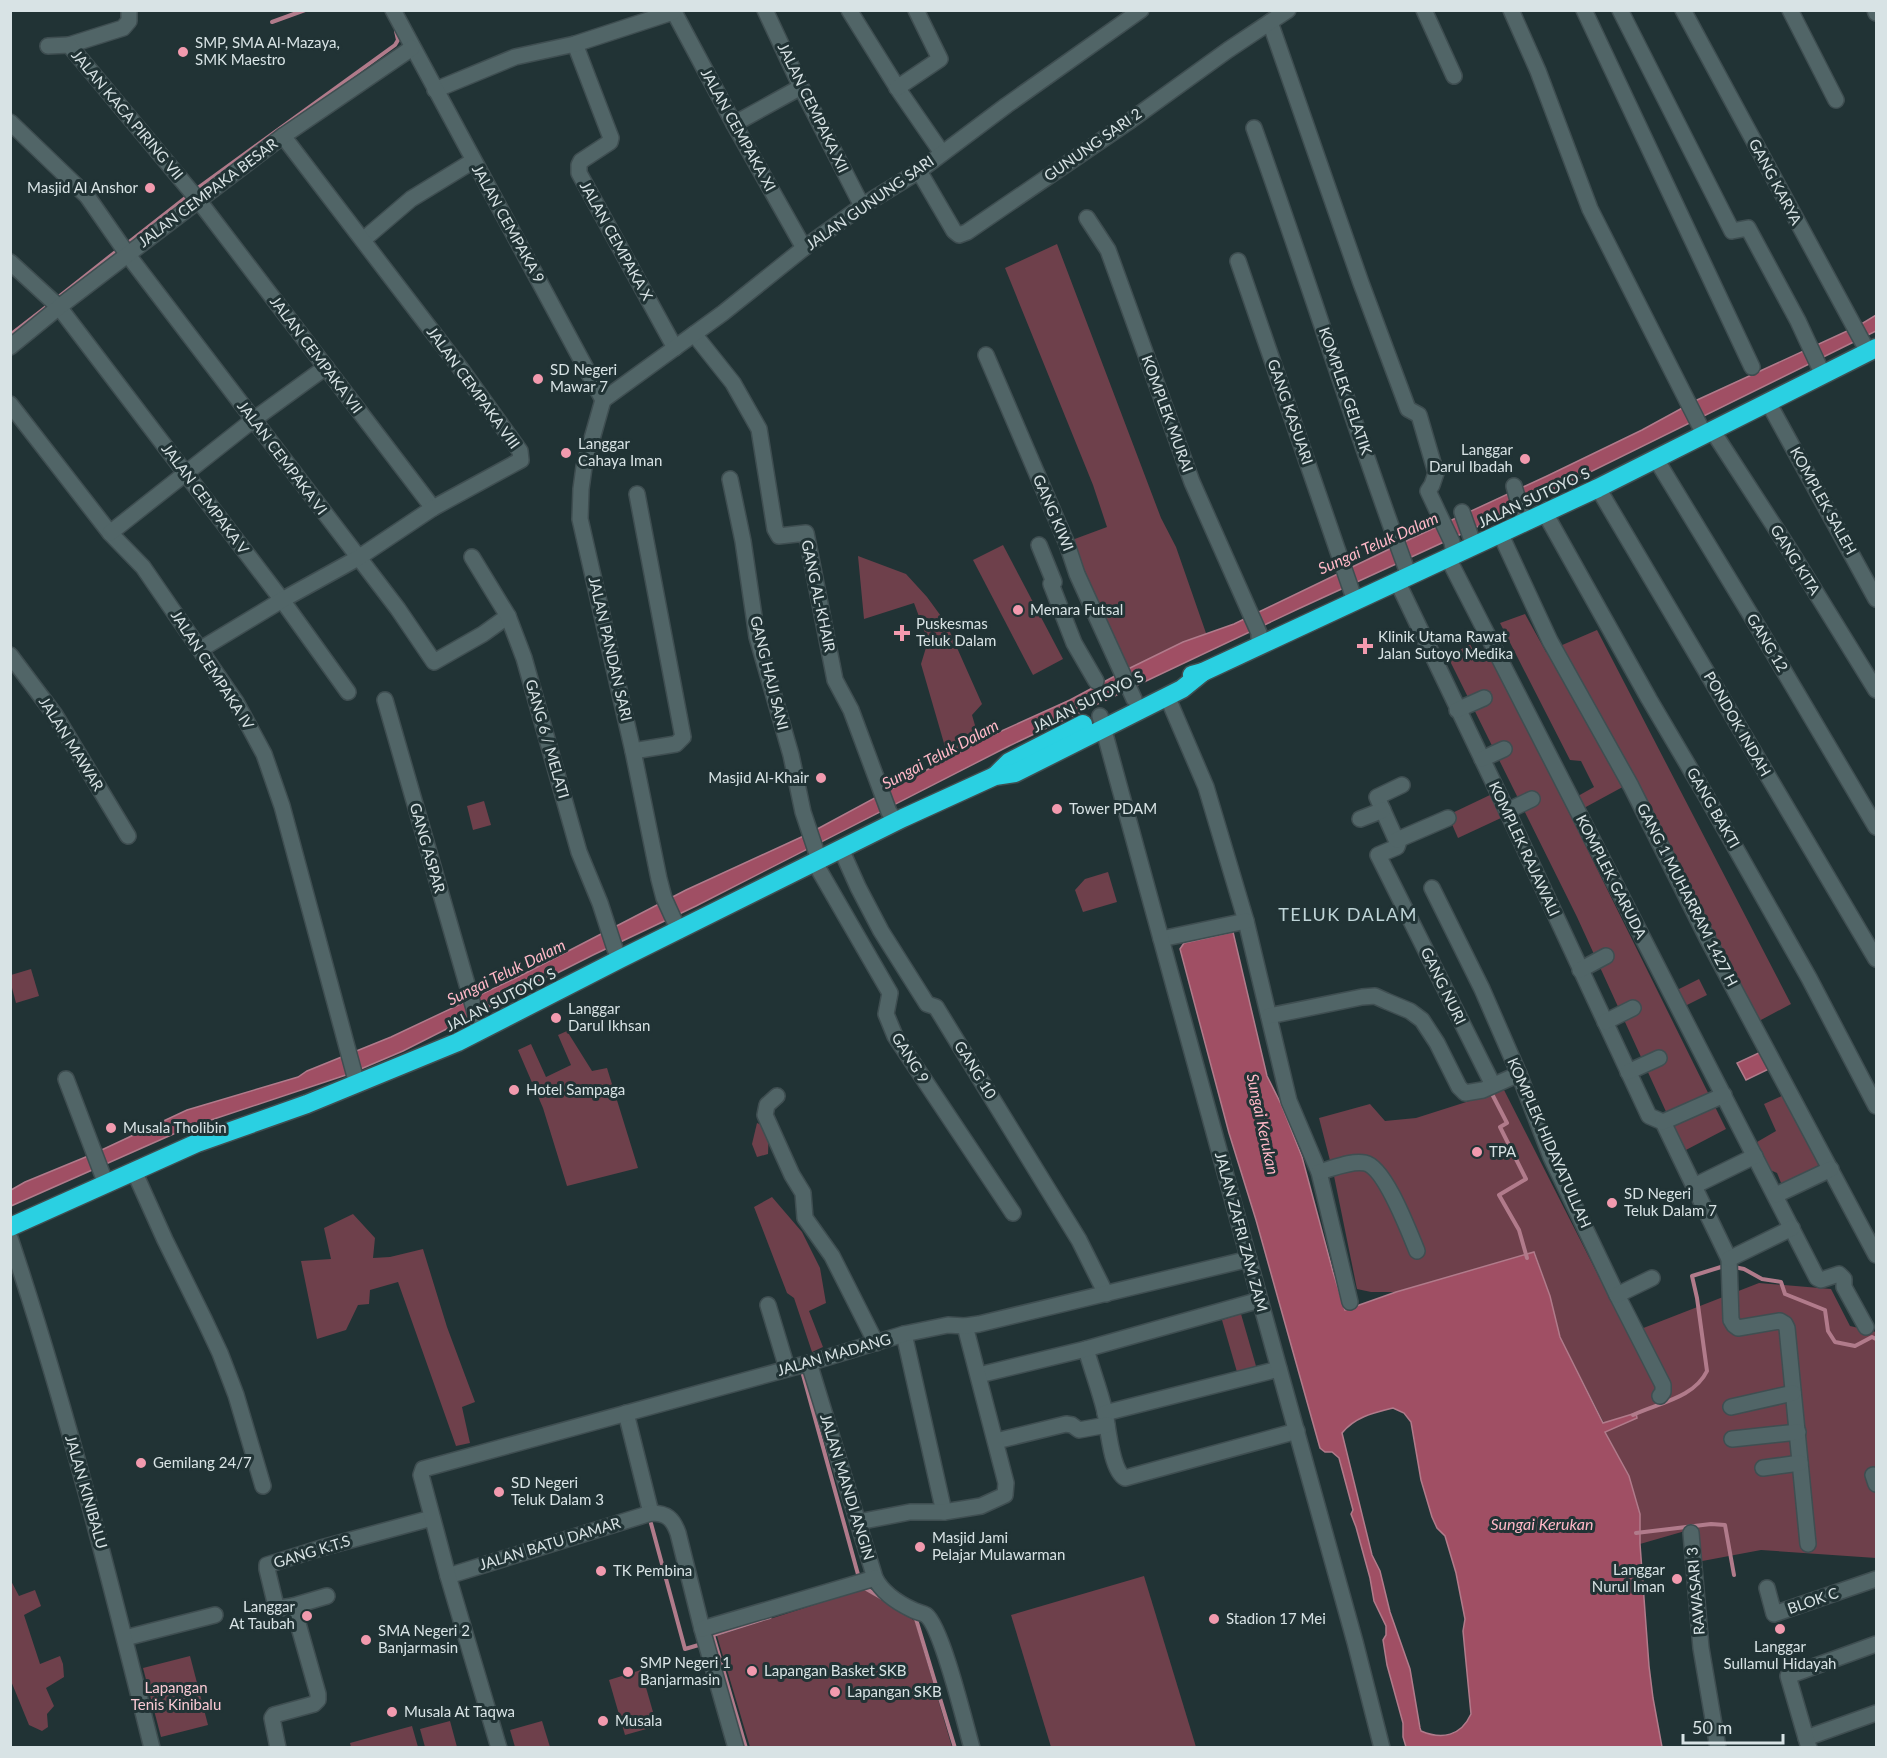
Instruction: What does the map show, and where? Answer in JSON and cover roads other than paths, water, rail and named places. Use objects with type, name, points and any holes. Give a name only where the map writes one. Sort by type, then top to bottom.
[{"type":"highway","name":"JALAN SUTOYO S","points":[[1102,721],[1182,689],[1203,672],[1259,640],[1451,552],[1472,540],[1500,533],[1522,516],[1545,513],[1598,488],[1656,459],[1705,429],[1768,402],[1821,370],[1869,348]]},
{"type":"highway","name":"JALAN SUTOYO S","points":[[10,1227],[104,1178],[134,1171],[213,1136],[307,1104],[356,1080],[414,1061],[617,954],[817,857],[841,849],[893,817],[994,777],[1016,773],[1102,721],[1132,695],[1203,672]]},
{"type":"street","points":[[69,45],[123,28],[129,21],[129,10]]},
{"type":"street","name":"JALAN CEMPAKA 9","points":[[393,10],[603,400]]},
{"type":"street","name":"JALAN CEMPAKA XII","points":[[765,10],[801,87],[862,206]]},
{"type":"street","points":[[849,10],[897,88],[942,153]]},
{"type":"street","points":[[897,88],[940,59],[916,10]]},
{"type":"street","name":"JALAN GUNUNG SARI","points":[[603,400],[862,206],[920,171],[1122,16],[1142,10]]},
{"type":"street","name":"GUNUNG SARI 2","points":[[920,171],[954,231],[959,235],[967,232],[1288,10]]},
{"type":"street","points":[[1424,10],[1454,76]]},
{"type":"street","name":"GANG KITA","points":[[1511,10],[1538,71],[1590,209],[1687,401],[1785,543],[1876,690]]},
{"type":"street","points":[[1584,10],[1752,367]]},
{"type":"street","points":[[1620,10],[1732,231],[1748,228],[1798,321],[1821,370]]},
{"type":"street","name":"GANG KARYA","points":[[1683,10],[1809,244],[1869,348]]},
{"type":"street","points":[[1790,10],[1836,100]]},
{"type":"street","points":[[435,90],[514,57],[575,44],[673,11]]},
{"type":"street","name":"JALAN CEMPAKA XI","points":[[673,11],[804,248]]},
{"type":"street","name":"KOMPLEK GARUDA","points":[[1270,22],[1361,283],[1408,409],[1419,415],[1436,473],[1428,490],[1443,522],[1451,552],[1817,1278],[1821,1280],[1839,1274],[1844,1279],[1844,1287],[1866,1327]]},
{"type":"street","name":"JALAN CEMPAKA X","points":[[575,44],[611,138],[610,142],[581,161],[579,173],[675,348]]},
{"type":"street","name":"JALAN KACA PIRING VII","points":[[48,46],[69,45],[199,201]]},
{"type":"street","name":"JALAN CEMPAKA BESAR","points":[[10,347],[53,301],[128,255],[283,136],[412,48]]},
{"type":"street","points":[[734,124],[801,87]]},
{"type":"street","name":"JALAN CEMPAKA VI","points":[[10,122],[87,196],[128,255],[398,609],[434,663],[508,616]]},
{"type":"street","name":"KOMPLEK GELATIK","points":[[1254,128],[1295,241],[1341,384],[1396,540],[1404,573]]},
{"type":"street","name":"JALAN CEMPAKA VIII","points":[[201,649],[358,558],[433,508],[521,460],[521,455],[461,369],[283,136]]},
{"type":"street","points":[[363,240],[411,199],[473,161]]},
{"type":"street","name":"JALAN CEMPAKA VII","points":[[199,201],[433,508]]},
{"type":"street","name":"KOMPLEK MURAI","points":[[1087,218],[1108,250],[1192,482],[1249,610],[1259,640]]},
{"type":"street","name":"GANG KASUARI","points":[[1238,261],[1354,595]]},
{"type":"street","name":"JALAN CEMPAKA V","points":[[10,262],[53,301],[282,600],[348,692]]},
{"type":"street","name":"GANG AL-KHAIR","points":[[694,334],[733,383],[759,429],[775,529],[779,536],[806,533],[835,680],[851,710],[881,792],[893,817]]},
{"type":"street","name":"GANG KIWI","points":[[986,355],[1067,544],[1077,574],[1132,695]]},
{"type":"street","points":[[110,533],[253,420],[326,367]]},
{"type":"street","name":"JALAN PANDAN SARI","points":[[603,400],[584,467],[580,489],[580,519],[664,898],[676,925]]},
{"type":"street","name":"KOMPLEK SALEH","points":[[1768,402],[1876,599]]},
{"type":"street","name":"JALAN CEMPAKA IV","points":[[10,404],[110,533],[143,567],[236,702],[264,754],[282,806],[356,1080]]},
{"type":"street","name":"GANG 12","points":[[1656,459],[1876,827]]},
{"type":"street","name":"GANG HAJI SANI","points":[[730,479],[743,541],[757,638],[791,755],[802,812],[817,857]]},
{"type":"street","points":[[1514,486],[1522,516]]},
{"type":"street","name":"PONDOK INDAH","points":[[1598,488],[1876,959]]},
{"type":"street","points":[[633,751],[675,744],[683,737],[637,494]]},
{"type":"street","points":[[1462,512],[1472,540]]},
{"type":"street","name":"GANG BAKTI","points":[[1545,513],[1809,978],[1876,1106]]},
{"type":"street","name":"GANG 1 MUHARRAM 1427 H","points":[[1500,533],[1550,641],[1631,786],[1707,938],[1876,1255]]},
{"type":"street","points":[[1039,545],[1054,582],[1051,584],[1074,643],[1096,681]]},
{"type":"street","name":"GANG 6 / MELATI","points":[[472,557],[508,616],[524,657],[579,852],[600,903],[617,954]]},
{"type":"street","name":"KOMPLEK RAJAWALI","points":[[1404,573],[1457,710],[1628,1072],[1694,1186],[1728,1265]]},
{"type":"street","name":"JALAN MAWAR","points":[[10,655],[55,715],[128,836]]},
{"type":"street","points":[[1167,696],[1206,787],[1246,921],[1289,1101],[1319,1172],[1350,1302]]},
{"type":"street","points":[[1457,710],[1484,698]]},
{"type":"street","name":"GANG ASPAR","points":[[385,700],[477,1026]]},
{"type":"street","name":"JALAN ZAFRI ZAM ZAM","points":[[1102,721],[1355,1642],[1382,1748]]},
{"type":"street","points":[[1482,759],[1504,749]]},
{"type":"street","points":[[1402,785],[1377,796],[1397,840],[1448,818]]},
{"type":"street","points":[[1507,812],[1532,799]]},
{"type":"street","points":[[1360,819],[1383,810]]},
{"type":"street","name":"GANG NURI","points":[[1397,840],[1397,847],[1378,855],[1489,1087]]},
{"type":"street","name":"GANG 10","points":[[841,849],[881,931],[927,1004],[936,1007],[1079,1240],[1106,1294]]},
{"type":"street","name":"GANG 9","points":[[817,857],[890,993],[886,1014],[896,1036],[1013,1213]]},
{"type":"street","name":"KOMPLEK HIDAYATULLAH","points":[[1432,888],[1482,989],[1551,1157],[1663,1385],[1663,1392],[1660,1396]]},
{"type":"street","points":[[1161,939],[1246,921]]},
{"type":"street","points":[[1580,970],[1606,956]]},
{"type":"street","points":[[1269,1016],[1375,996],[1410,1011],[1422,1020],[1437,1043],[1462,1092],[1469,1094],[1518,1074]]},
{"type":"street","points":[[1605,1022],[1633,1008]]},
{"type":"street","points":[[1628,1072],[1659,1058]]},
{"type":"street","points":[[66,1079],[104,1178]]},
{"type":"street","points":[[1657,1120],[1724,1095]]},
{"type":"street","points":[[777,1096],[767,1105],[765,1115],[792,1175],[803,1193],[805,1218],[832,1256],[876,1343]]},
{"type":"street","points":[[1694,1186],[1755,1156]]},
{"type":"street","points":[[1319,1172],[1362,1162],[1376,1169],[1395,1199],[1417,1251]]},
{"type":"street","points":[[1776,1195],[1831,1169]]},
{"type":"street","points":[[134,1171],[220,1353],[236,1395],[263,1486]]},
{"type":"street","points":[[1792,1228],[1728,1265],[1731,1320],[1734,1325],[1738,1328],[1780,1321],[1785,1324],[1808,1544]]},
{"type":"street","name":"JALAN KINIBALU","points":[[10,1238],[41,1329],[109,1574],[152,1748]]},
{"type":"street","name":"JALAN MADANG","points":[[432,1518],[421,1475],[423,1469],[809,1363],[904,1334],[948,1325],[965,1326],[1249,1259]]},
{"type":"street","points":[[1617,1295],[1652,1278]]},
{"type":"street","points":[[979,1375],[1086,1349],[1260,1300]]},
{"type":"street","points":[[768,1305],[787,1368]]},
{"type":"street","points":[[858,1522],[910,1512],[944,1512],[981,1506],[1005,1495],[1006,1484],[996,1441],[965,1326]]},
{"type":"street","points":[[904,1334],[944,1512]]},
{"type":"street","points":[[1086,1349],[1121,1476],[1128,1478],[1297,1431]]},
{"type":"street","name":"JALAN MANDI ANGIN","points":[[702,1629],[875,1578],[809,1363]]},
{"type":"street","points":[[996,1441],[1066,1424],[1079,1430],[1106,1419],[1279,1368]]},
{"type":"street","points":[[1731,1407],[1793,1393]]},
{"type":"street","points":[[626,1413],[651,1513],[669,1516],[678,1533],[702,1629],[736,1748]]},
{"type":"street","points":[[1732,1439],[1798,1432]]},
{"type":"street","points":[[1763,1468],[1800,1463]]},
{"type":"street","name":"JALAN BATU DAMAR","points":[[448,1576],[651,1513]]},
{"type":"street","points":[[432,1518],[500,1748]]},
{"type":"street","name":"GANG K.T.S","points":[[293,1606],[280,1608],[276,1606],[267,1569],[269,1564],[432,1518]]},
{"type":"street","name":"RAWASARI 3","points":[[1691,1533],[1701,1648],[1718,1748]]},
{"type":"street","points":[[875,1578],[887,1594],[927,1616],[935,1629],[945,1654],[972,1748]]},
{"type":"street","name":"BLOK C","points":[[1767,1588],[1773,1614],[1876,1579]]},
{"type":"street","points":[[278,1748],[272,1718],[274,1715],[314,1704],[318,1700],[293,1606],[327,1596]]},
{"type":"street","points":[[125,1638],[215,1616]]},
{"type":"street","points":[[1876,1644],[1788,1676],[1807,1743],[1876,1713]]},
{"type":"water","points":[[1876,315],[1876,331],[1505,514],[1009,746],[696,906],[403,1051],[349,1074],[187,1128],[11,1206],[11,1190],[25,1182],[93,1154],[187,1110],[298,1077],[307,1071],[391,1037],[520,976],[686,890],[808,834],[986,738],[1070,700],[1183,642],[1234,624],[1547,476],[1642,430],[1697,400],[1858,326]]},
{"type":"water","name":"Sungai Kerukan","points":[[1233,932],[1267,1076],[1282,1106],[1302,1157],[1345,1310],[1396,1292],[1534,1252],[1550,1296],[1560,1337],[1603,1423],[1636,1413],[1637,1418],[1605,1432],[1629,1476],[1640,1514],[1649,1666],[1662,1747],[1406,1747],[1403,1723],[1387,1665],[1383,1640],[1386,1635],[1386,1626],[1374,1601],[1339,1458],[1332,1452],[1325,1452],[1320,1448],[1229,1133],[1180,949],[1184,943]],"holes":[[[1393,1408],[1404,1413],[1411,1422],[1421,1480],[1432,1517],[1437,1528],[1445,1536],[1456,1573],[1465,1619],[1463,1631],[1471,1714],[1462,1727],[1443,1735],[1421,1731],[1410,1669],[1390,1612],[1380,1571],[1372,1555],[1342,1433],[1359,1419],[1372,1414]]]},
{"type":"water","points":[[1763,1051],[1771,1068],[1746,1080],[1737,1063]]},
{"type":"waterway","points":[[272,22],[305,10]]},
{"type":"waterway","points":[[195,190],[395,45],[398,40],[396,31]]},
{"type":"waterway","points":[[124,246],[189,195]]},
{"type":"waterway","points":[[56,299],[118,250]]},
{"type":"waterway","points":[[10,335],[50,304]]},
{"type":"waterway","points":[[1491,1092],[1507,1123],[1500,1127],[1526,1179],[1499,1195],[1519,1230],[1527,1258]]},
{"type":"waterway","points":[[1633,1415],[1684,1394],[1693,1388],[1707,1371],[1692,1276],[1726,1267]]},
{"type":"waterway","points":[[1734,1267],[1744,1269],[1762,1279],[1781,1282],[1785,1294],[1825,1310],[1828,1331],[1835,1342],[1855,1346],[1872,1337],[1876,1339]]},
{"type":"waterway","points":[[802,1371],[859,1578]]},
{"type":"waterway","points":[[649,1516],[685,1649],[702,1644]]},
{"type":"waterway","points":[[1636,1533],[1711,1524],[1725,1525],[1734,1575]]},
{"type":"waterway","points":[[863,1587],[882,1598]]},
{"type":"waterway","points":[[746,1748],[713,1635],[770,1617]]},
{"type":"waterway","points":[[914,1617],[955,1748]]},
{"type":"place","name":"SMP, SMA Al-Mazaya, SMK Maestro","points":[[183,52]]},
{"type":"place","name":"Masjid Al Anshor","points":[[150,188]]},
{"type":"place","name":"SD Negeri Mawar 7","points":[[538,379]]},
{"type":"place","name":"Langgar Cahaya Iman","points":[[566,453]]},
{"type":"place","name":"Langgar Darul Ibadah","points":[[1525,459]]},
{"type":"place","name":"Menara Futsal","points":[[1018,610]]},
{"type":"place","name":"Puskesmas Teluk Dalam","points":[[902,633]]},
{"type":"place","name":"Klinik Utama Rawat Jalan Sutoyo Medika","points":[[1365,646]]},
{"type":"place","name":"Masjid Al-Khair","points":[[821,778]]},
{"type":"place","name":"Tower PDAM","points":[[1057,809]]},
{"type":"place","name":"Langgar Darul Ikhsan","points":[[556,1018]]},
{"type":"place","name":"Hotel Sampaga","points":[[514,1090]]},
{"type":"place","name":"Musala Tholibin","points":[[111,1128]]},
{"type":"place","name":"TPA","points":[[1477,1152]]},
{"type":"place","name":"SD Negeri Teluk Dalam 7","points":[[1612,1203]]},
{"type":"place","name":"Gemilang 24/7","points":[[141,1463]]},
{"type":"place","name":"SD Negeri Teluk Dalam 3","points":[[499,1492]]},
{"type":"place","name":"Masjid Jami Pelajar Mulawarman","points":[[920,1547]]},
{"type":"place","name":"TK Pembina","points":[[601,1571]]},
{"type":"place","name":"Langgar Nurul Iman","points":[[1677,1579]]},
{"type":"place","name":"Langgar At Taubah","points":[[307,1616]]},
{"type":"place","name":"Stadion 17 Mei","points":[[1214,1619]]},
{"type":"place","name":"Langgar Sullamul Hidayah","points":[[1780,1629]]},
{"type":"place","name":"SMA Negeri 2 Banjarmasin","points":[[366,1640]]},
{"type":"place","name":"Lapangan Basket SKB","points":[[752,1671]]},
{"type":"place","name":"SMP Negeri 1 Banjarmasin","points":[[628,1672]]},
{"type":"place","name":"Lapangan SKB","points":[[835,1692]]},
{"type":"place","name":"Musala At Taqwa","points":[[392,1712]]},
{"type":"place","name":"Musala","points":[[603,1721]]},
{"type":"district","name":"TELUK DALAM","points":[[1348,915]]},
{"type":"water label","name":"Sungai Teluk Dalam","points":[[1378,543]]},
{"type":"water label","name":"Sungai Teluk Dalam","points":[[940,754]]},
{"type":"water label","name":"Sungai Teluk Dalam","points":[[506,972]]},
{"type":"park label","name":"Lapangan Tenis Kinibalu","points":[[176,1696]]}]
